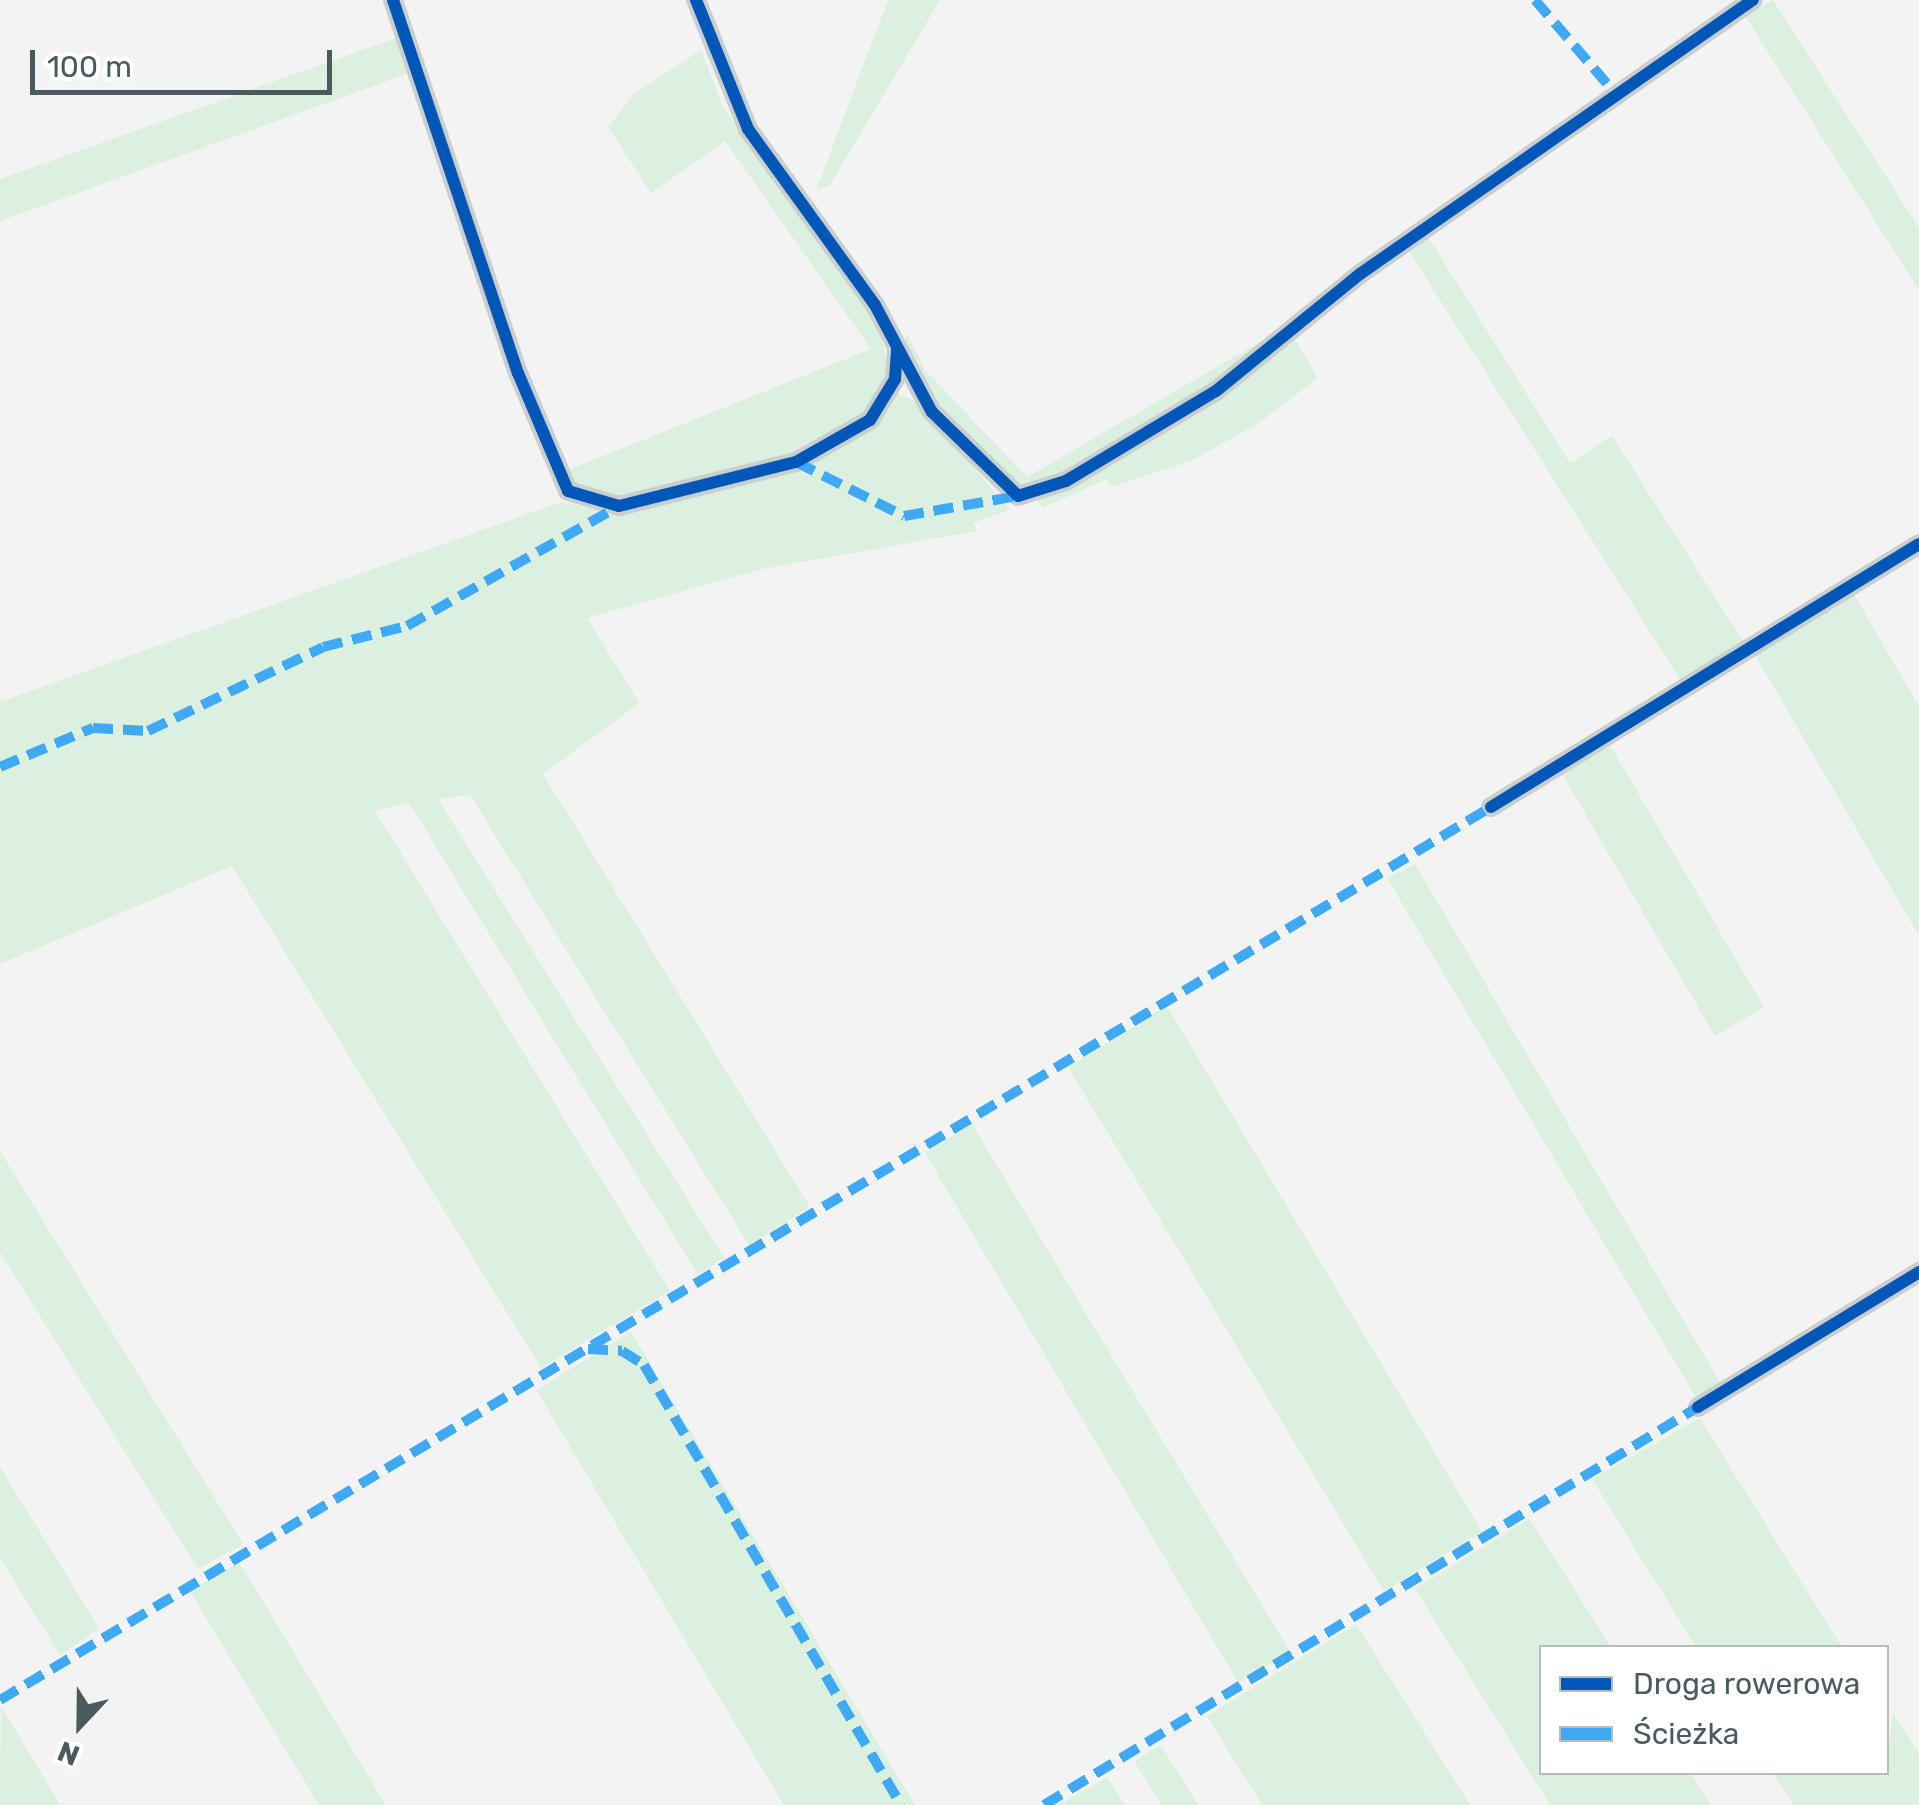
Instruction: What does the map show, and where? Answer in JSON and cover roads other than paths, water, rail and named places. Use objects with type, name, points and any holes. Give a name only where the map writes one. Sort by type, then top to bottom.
[{"type":"street","points":[[393,0],[518,373],[568,491],[619,506],[796,462],[870,420],[895,379],[897,349]]},
{"type":"street","points":[[696,0],[748,129],[848,263],[932,412],[1001,488],[1044,490],[1216,391],[1360,274],[1753,0]]},
{"type":"street","points":[[1492,808],[1919,544]]},
{"type":"street","points":[[1698,1407],[1919,1272]]}]
